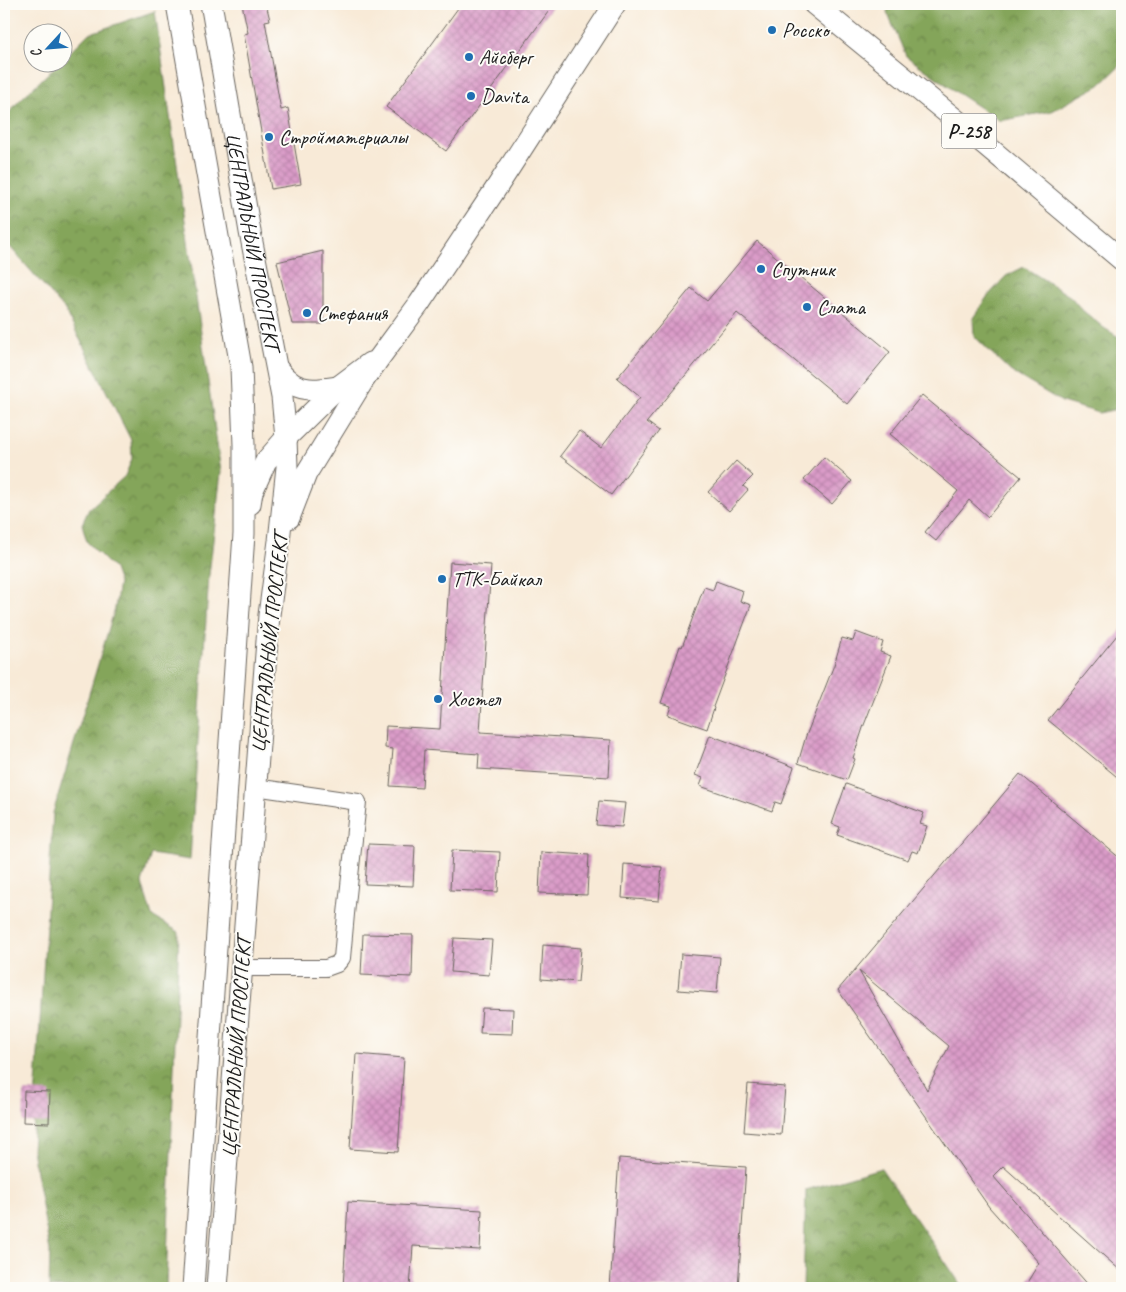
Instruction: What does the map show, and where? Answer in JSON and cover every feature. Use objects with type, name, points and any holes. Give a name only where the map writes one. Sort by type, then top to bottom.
[{"type":"main road","name":"ЦЕНТРАЛЬНЫЙ ПРОСПЕКТ","points":[[177,4],[241,367],[244,444],[244,534],[193,1288]]},
{"type":"main road","name":"ЦЕНТРАЛЬНЫЙ ПРОСПЕКТ","points":[[211,4],[250,232],[282,397],[287,467],[270,615],[217,1288]]},
{"type":"main road","points":[[279,541],[306,474],[380,357],[419,304],[495,190],[615,4]]},
{"type":"main road","name":"Р-258","points":[[814,4],[956,120],[1122,260]]},
{"type":"main road","points":[[218,236],[250,232]]},
{"type":"main road","points":[[244,534],[252,492],[266,461],[286,438],[338,387],[380,357]]},
{"type":"main road","points":[[277,368],[289,382],[307,389],[338,387]]},
{"type":"street","points":[[242,968],[326,968],[337,964],[342,958],[358,802],[256,787]]},
{"type":"green space","points":[[889,4],[1122,4],[1122,64],[1100,85],[1052,111],[1000,121],[906,56],[887,12]]},
{"type":"green space","points":[[155,11],[221,472],[209,575],[190,860],[151,854],[142,883],[152,916],[179,932],[166,1288],[49,1288],[50,1251],[32,1150],[53,813],[115,608],[119,583],[114,569],[87,542],[82,524],[89,509],[125,476],[132,459],[131,440],[65,310],[4,240],[4,119],[18,102],[50,72],[72,72],[72,50],[88,34]]},
{"type":"green space","points":[[1024,267],[1071,297],[1081,309],[1104,328],[1122,339],[1122,408],[1099,413],[1062,402],[1010,371],[974,336],[973,318],[987,297],[1006,276]]},
{"type":"green space","points":[[881,1168],[963,1288],[803,1288],[806,1190]]},
{"type":"building","points":[[242,4],[266,4],[270,20],[265,21],[281,110],[288,108],[301,184],[271,189],[244,34],[248,33]]},
{"type":"building","name":"Айсберг","points":[[461,4],[554,4],[446,151],[386,107]]},
{"type":"building","points":[[757,241],[890,352],[847,404],[737,313],[647,422],[659,431],[611,495],[560,456],[579,431],[601,448],[640,397],[617,378],[691,288],[707,301]]},
{"type":"building","points":[[323,251],[323,324],[292,324],[277,262]]},
{"type":"building","points":[[922,395],[1021,477],[988,517],[969,500],[936,541],[925,532],[958,491],[890,434]]},
{"type":"building","points":[[824,457],[852,481],[832,504],[804,480]]},
{"type":"building","points":[[736,461],[753,476],[743,486],[748,490],[729,511],[708,492]]},
{"type":"building","points":[[450,562],[491,565],[480,732],[611,740],[609,777],[478,769],[479,754],[424,750],[422,788],[390,786],[393,749],[385,748],[386,726],[440,729]]},
{"type":"building","points":[[716,581],[743,591],[740,601],[751,605],[713,707],[707,729],[668,715],[671,706],[661,703],[680,646],[682,647],[704,587],[713,590]]},
{"type":"building","points":[[1122,629],[1122,781],[1048,720]]},
{"type":"building","points":[[856,632],[883,642],[880,652],[891,656],[864,725],[847,780],[798,763],[842,638],[853,641]]},
{"type":"building","points":[[710,735],[794,767],[781,804],[775,802],[772,811],[700,786],[703,778],[695,775]]},
{"type":"building","points":[[1020,774],[1122,860],[1122,1272],[1003,1166],[993,1176],[1091,1288],[1034,1288],[1028,1281],[1039,1263],[989,1207],[838,990]],"holes":[[[859,971],[949,1046],[927,1090]]]},
{"type":"building","points":[[846,784],[924,813],[920,824],[927,826],[918,853],[912,851],[908,860],[837,835],[840,827],[832,824]]},
{"type":"building","points":[[599,801],[625,803],[622,827],[596,825]]},
{"type":"building","points":[[368,844],[415,846],[413,886],[365,884]]},
{"type":"building","points":[[452,850],[500,852],[498,892],[450,890]]},
{"type":"building","points":[[541,852],[589,855],[587,895],[539,893]]},
{"type":"building","points":[[624,864],[662,867],[659,901],[622,898]]},
{"type":"building","points":[[363,934],[413,935],[412,977],[361,975]]},
{"type":"building","points":[[454,938],[492,940],[489,975],[451,972]]},
{"type":"building","points":[[543,945],[581,948],[578,982],[541,979]]},
{"type":"building","points":[[681,954],[720,957],[717,993],[678,990]]},
{"type":"building","points":[[482,1008],[513,1009],[512,1034],[480,1033]]},
{"type":"building","points":[[356,1054],[404,1058],[398,1152],[350,1149]]},
{"type":"building","points":[[748,1084],[785,1087],[781,1135],[744,1132]]},
{"type":"building","points":[[24,1091],[50,1092],[49,1123],[23,1122]]},
{"type":"building","points":[[619,1158],[746,1167],[738,1288],[610,1288]]},
{"type":"building","points":[[348,1202],[482,1210],[480,1250],[413,1246],[410,1288],[343,1288]]},
{"type":"place","name":"Росско","points":[[772,30]]},
{"type":"place","name":"Айсберг","points":[[469,57]]},
{"type":"place","name":"Davita","points":[[471,96]]},
{"type":"place","name":"Стройматериалы","points":[[269,137]]},
{"type":"place","name":"Спутник","points":[[761,269]]},
{"type":"place","name":"Слата","points":[[807,307]]},
{"type":"place","name":"Стефания","points":[[307,313]]},
{"type":"place","name":"ТТК-Байкал","points":[[442,579]]},
{"type":"place","name":"Хостел","points":[[438,699]]}]
